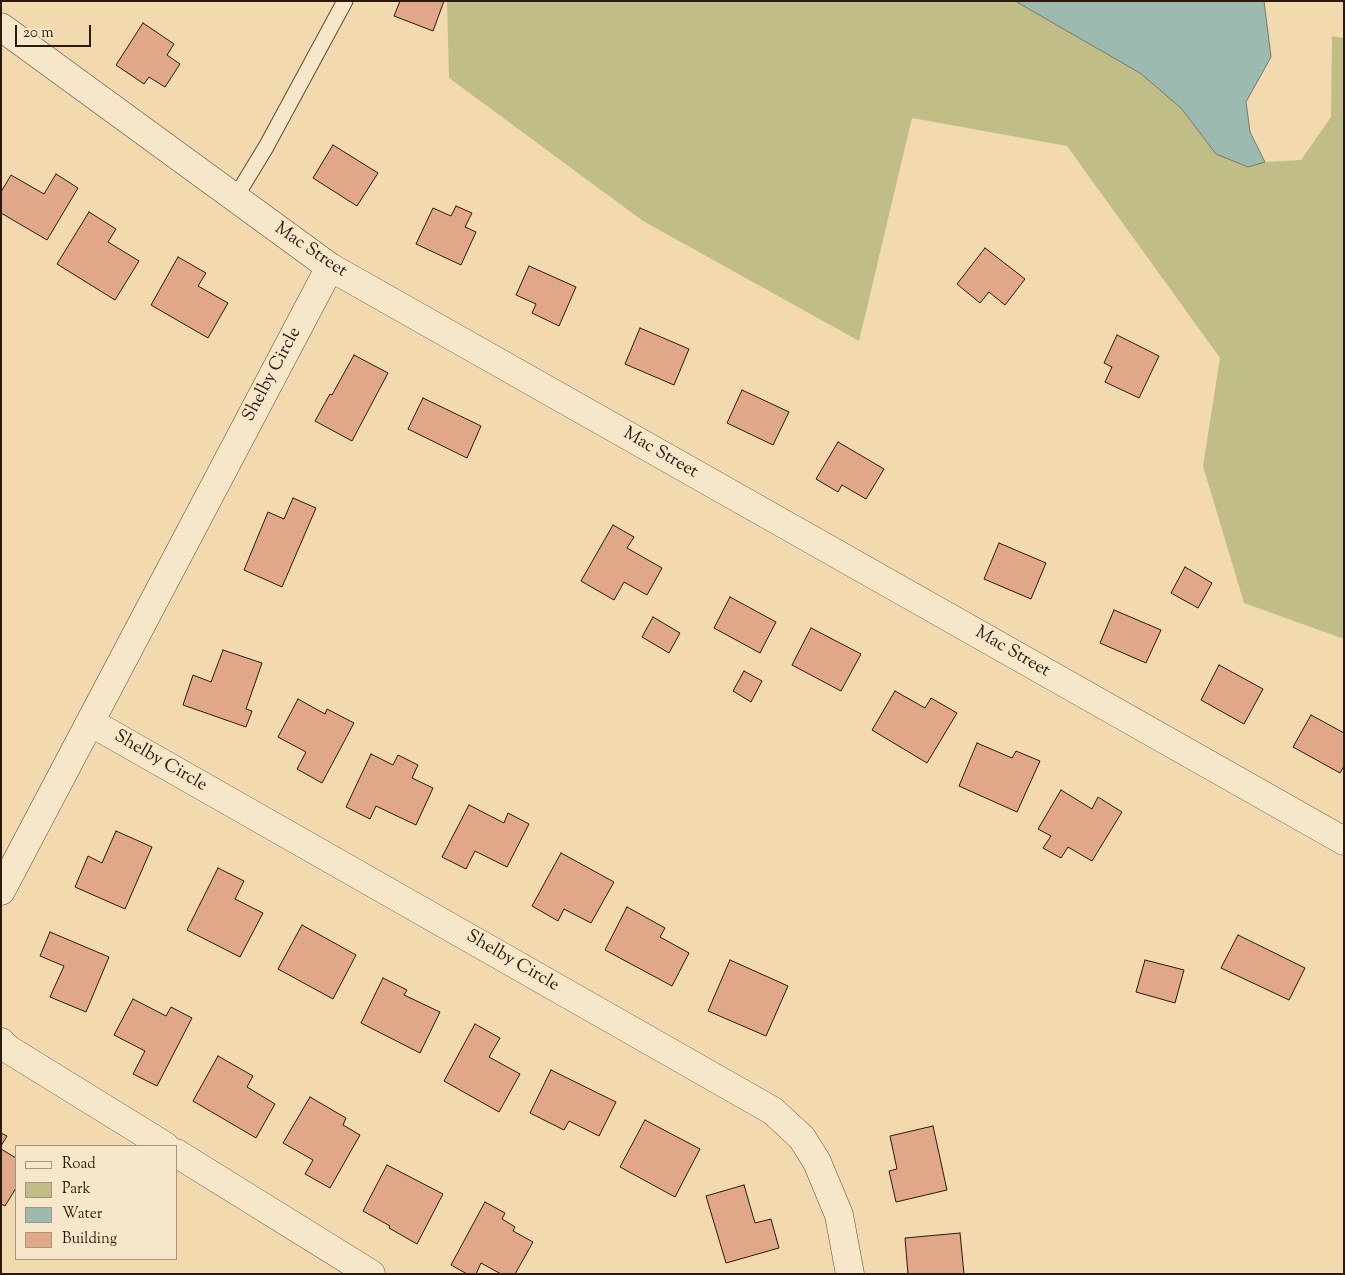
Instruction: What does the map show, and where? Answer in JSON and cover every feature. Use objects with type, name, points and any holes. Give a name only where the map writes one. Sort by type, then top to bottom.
[{"type":"street","name":"Mac Street","points":[[1,27],[330,267],[1344,841]]},
{"type":"street","name":"Shelby Circle","points":[[1,891],[330,267]]},
{"type":"street","name":"Shelby Circle","points":[[90,722],[773,1111],[802,1138],[817,1162],[839,1214],[850,1274]]},
{"type":"street","points":[[1,1042],[8,1050],[163,1145]]},
{"type":"street","points":[[178,1154],[371,1274]]},
{"type":"lane","points":[[235,198],[266,147],[345,1]]},
{"type":"green space","points":[[447,1],[1015,1],[1140,73],[1181,108],[1216,154],[1248,167],[1265,162],[1301,160],[1331,117],[1332,36],[1344,38],[1344,639],[1244,603],[1203,466],[1220,358],[1067,146],[912,118],[859,341],[643,221],[449,78]]},
{"type":"water","points":[[1015,1],[1264,1],[1271,57],[1246,102],[1250,132],[1265,162],[1248,167],[1216,154],[1181,108],[1140,73]]},
{"type":"building","points":[[400,1],[444,1],[433,31],[394,16]]},
{"type":"building","points":[[143,23],[174,44],[167,55],[180,64],[165,87],[149,77],[144,84],[116,65]]},
{"type":"building","points":[[333,145],[378,173],[357,206],[313,178]]},
{"type":"building","points":[[56,174],[78,188],[47,240],[1,213],[1,192],[11,175],[44,194]]},
{"type":"building","points":[[456,206],[472,213],[465,227],[476,232],[461,265],[416,244],[433,208],[451,216]]},
{"type":"building","points":[[89,212],[116,229],[108,242],[139,261],[115,300],[57,264]]},
{"type":"building","points":[[985,248],[1025,279],[1005,305],[989,292],[980,303],[957,284]]},
{"type":"building","points":[[178,257],[206,273],[198,286],[228,303],[208,338],[151,305]]},
{"type":"building","points":[[529,266],[576,287],[559,326],[532,313],[536,304],[516,295]]},
{"type":"building","points":[[640,328],[689,349],[674,385],[625,364]]},
{"type":"building","points":[[1117,335],[1159,356],[1139,398],[1105,382],[1112,367],[1104,363]]},
{"type":"building","points":[[354,355],[388,373],[352,441],[315,421]]},
{"type":"building","points":[[742,390],[789,412],[773,445],[727,423]]},
{"type":"building","points":[[423,398],[481,426],[467,458],[408,429]]},
{"type":"building","points":[[838,442],[884,469],[866,499],[842,485],[838,492],[816,479]]},
{"type":"building","points":[[293,498],[316,508],[282,587],[244,570],[268,512],[284,519]]},
{"type":"building","points":[[613,525],[634,537],[627,548],[662,568],[647,595],[624,582],[614,600],[581,581]]},
{"type":"building","points":[[999,543],[1046,563],[1031,599],[984,579]]},
{"type":"building","points":[[1185,567],[1212,583],[1198,608],[1171,593]]},
{"type":"building","points":[[730,597],[776,622],[760,653],[714,628]]},
{"type":"building","points":[[1114,610],[1161,630],[1146,663],[1100,643]]},
{"type":"building","points":[[653,617],[680,633],[669,653],[642,637]]},
{"type":"building","points":[[811,628],[861,654],[841,691],[792,665]]},
{"type":"building","points":[[223,650],[262,663],[246,709],[252,711],[246,727],[183,705],[193,675],[211,682]]},
{"type":"building","points":[[1219,665],[1263,689],[1244,724],[1201,700]]},
{"type":"building","points":[[744,671],[762,681],[751,702],[733,691]]},
{"type":"building","points":[[895,691],[925,708],[931,698],[957,713],[927,763],[872,730]]},
{"type":"building","points":[[298,699],[325,714],[327,709],[354,723],[322,783],[297,769],[306,752],[278,737]]},
{"type":"building","points":[[1311,715],[1344,733],[1344,766],[1340,773],[1293,747]]},
{"type":"building","points":[[977,743],[1012,758],[1016,751],[1040,761],[1017,812],[959,786]]},
{"type":"building","points":[[371,754],[393,765],[398,755],[418,765],[412,778],[433,788],[416,825],[376,806],[370,819],[346,807]]},
{"type":"building","points":[[1061,790],[1092,809],[1098,797],[1122,812],[1092,861],[1068,847],[1061,858],[1043,848],[1051,836],[1038,829]]},
{"type":"building","points":[[469,805],[504,823],[508,813],[529,824],[507,867],[475,851],[466,869],[442,857]]},
{"type":"building","points":[[116,831],[152,847],[125,909],[75,887],[88,856],[102,863]]},
{"type":"building","points":[[561,853],[614,882],[591,923],[564,909],[558,921],[532,906]]},
{"type":"building","points":[[218,868],[244,881],[235,899],[263,913],[240,957],[187,930]]},
{"type":"building","points":[[627,907],[665,928],[660,937],[689,953],[672,986],[605,950]]},
{"type":"building","points":[[302,925],[356,955],[333,999],[278,969]]},
{"type":"building","points":[[50,932],[109,957],[86,1012],[50,997],[64,966],[40,956]]},
{"type":"building","points":[[1238,935],[1305,968],[1289,1000],[1221,968]]},
{"type":"building","points":[[730,960],[788,986],[766,1036],[708,1011]]},
{"type":"building","points":[[1145,960],[1184,970],[1175,1003],[1136,992]]},
{"type":"building","points":[[383,978],[407,990],[404,995],[440,1012],[420,1053],[361,1023]]},
{"type":"building","points":[[133,999],[166,1016],[171,1007],[192,1018],[157,1086],[133,1074],[145,1051],[114,1035]]},
{"type":"building","points":[[475,1024],[500,1038],[489,1057],[520,1074],[499,1112],[444,1081]]},
{"type":"building","points":[[218,1056],[253,1076],[247,1087],[275,1104],[256,1138],[193,1101]]},
{"type":"building","points":[[551,1070],[616,1102],[599,1136],[569,1121],[564,1130],[530,1113]]},
{"type":"building","points":[[310,1097],[346,1118],[343,1125],[360,1135],[330,1188],[305,1174],[313,1160],[283,1143]]},
{"type":"building","points":[[645,1120],[700,1149],[675,1197],[620,1167]]},
{"type":"building","points":[[933,1126],[947,1190],[896,1202],[889,1171],[897,1169],[890,1136]]},
{"type":"building","points":[[1,1133],[7,1136],[1,1146]]},
{"type":"building","points":[[1,1149],[15,1157],[15,1190],[5,1206],[1,1204]]},
{"type":"building","points":[[387,1165],[443,1194],[417,1244],[363,1211]]},
{"type":"building","points":[[744,1185],[755,1223],[771,1219],[779,1248],[726,1263],[706,1196]]},
{"type":"building","points":[[485,1202],[505,1213],[502,1219],[515,1227],[513,1231],[533,1242],[515,1274],[501,1274],[481,1263],[476,1274],[467,1274],[451,1265]]},
{"type":"building","points":[[960,1233],[964,1274],[908,1274],[905,1238]]}]
